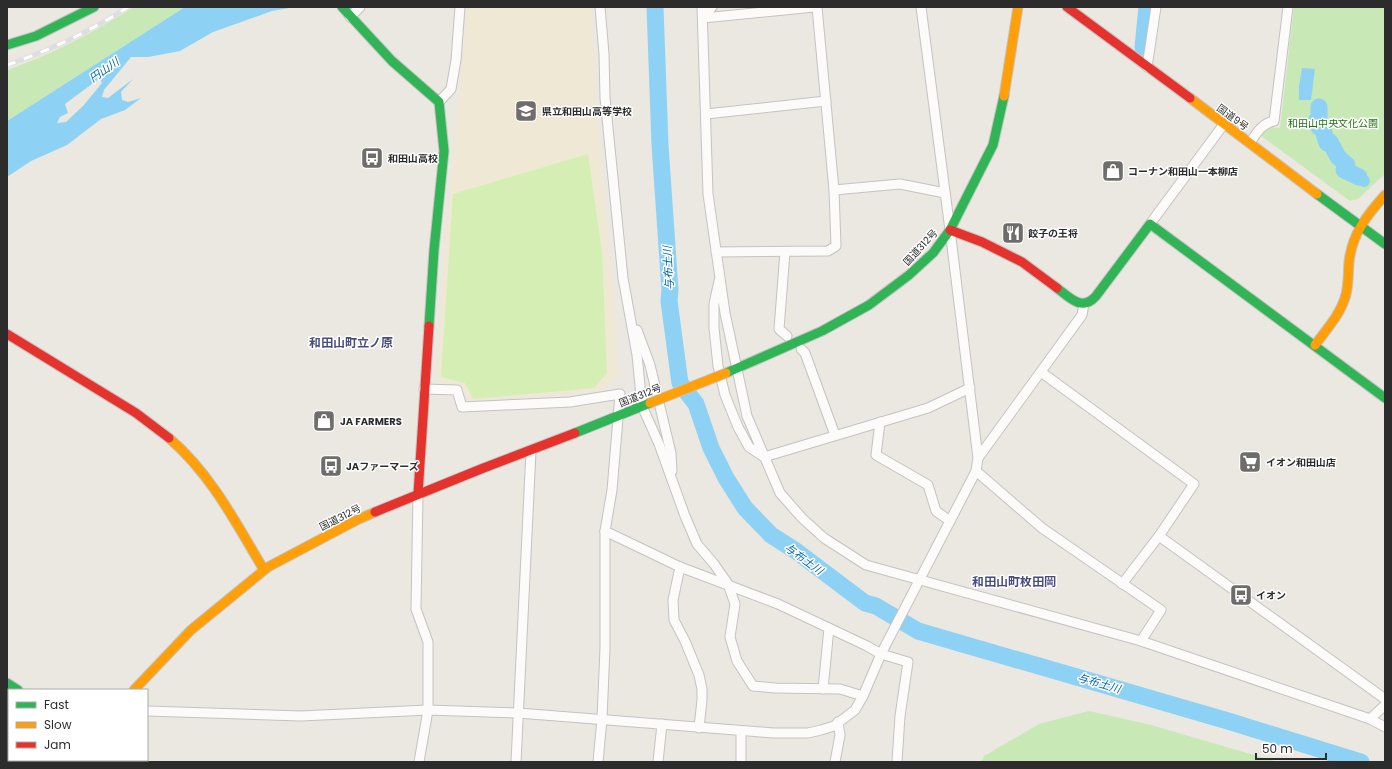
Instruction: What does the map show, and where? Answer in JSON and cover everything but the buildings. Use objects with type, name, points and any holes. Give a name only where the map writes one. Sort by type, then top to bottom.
[{"type":"main road","points":[[7,45],[36,36],[94,7]]},
{"type":"main road","name":"国道312号","points":[[135,689],[191,630],[264,570],[357,520],[480,468],[531,452],[646,404],[726,373],[822,331],[869,305],[909,275],[933,253],[950,230],[993,144],[1004,99],[1018,7]]},
{"type":"main road","name":"国道9号","points":[[1067,7],[1385,244]]},
{"type":"main road","points":[[347,13],[392,61],[439,102],[444,151],[434,250],[418,494]]},
{"type":"main road","points":[[1315,345],[1333,321],[1345,299],[1349,286],[1350,250],[1360,225],[1385,195]]},
{"type":"main road","points":[[950,230],[982,242],[1022,262],[1076,302],[1084,304],[1090,302],[1096,296],[1150,224],[1385,398]]},
{"type":"main road","points":[[7,334],[118,402],[144,419],[178,445],[200,469],[220,497],[264,570]]},
{"type":"main road","points":[[7,683],[16,689]]},
{"type":"street","points":[[347,13],[360,7]]},
{"type":"street","points":[[439,102],[451,89],[456,60],[460,7]]},
{"type":"street","points":[[600,7],[604,54],[605,98],[623,278],[646,404],[658,444],[697,544],[728,584],[735,604],[730,637],[737,661],[753,686],[840,689],[862,696]]},
{"type":"street","points":[[702,7],[708,194],[725,313],[747,416],[780,493],[802,518],[824,538],[866,565],[918,582],[1141,641],[1370,719],[1385,727]]},
{"type":"street","points":[[703,18],[712,7]]},
{"type":"street","points":[[703,18],[815,7],[826,101],[834,190],[836,246],[828,252],[716,252]]},
{"type":"street","points":[[148,711],[301,716],[428,710],[518,713],[698,728],[773,733],[808,733],[834,726],[855,710],[881,654],[976,471],[978,458],[921,7]]},
{"type":"street","points":[[1147,67],[1156,7]]},
{"type":"street","points":[[1250,143],[1264,125],[1274,121],[1288,7]]},
{"type":"street","points":[[706,114],[826,101]]},
{"type":"street","points":[[1150,224],[1224,124]]},
{"type":"street","points":[[834,190],[900,184],[945,193]]},
{"type":"street","points":[[785,252],[779,328],[787,336]]},
{"type":"street","points":[[720,276],[714,304],[714,328],[718,366],[725,395],[738,427],[749,447],[764,457],[928,408],[970,388]]},
{"type":"street","points":[[978,458],[1082,315],[1084,304]]},
{"type":"street","points":[[629,308],[650,365],[671,452],[672,481]]},
{"type":"street","points":[[801,349],[805,353],[836,436]]},
{"type":"street","points":[[1041,372],[1194,484],[1159,536],[1122,584]]},
{"type":"street","points":[[424,389],[457,390],[462,407],[570,402],[620,394],[612,490],[605,530],[602,720],[598,762]]},
{"type":"street","points":[[880,422],[876,455],[928,485],[936,510],[950,521]]},
{"type":"street","points":[[516,762],[531,452]]},
{"type":"street","points":[[976,471],[1042,528],[1161,610],[1141,641]]},
{"type":"street","points":[[418,494],[416,609],[428,642],[428,710],[419,762]]},
{"type":"street","points":[[605,530],[680,567],[778,604],[881,654],[908,662],[900,716],[897,762]]},
{"type":"street","points":[[1159,536],[1385,699]]},
{"type":"street","points":[[680,567],[673,600],[674,620],[685,641],[699,675],[702,689],[702,700],[698,728]]},
{"type":"street","points":[[823,689],[829,628]]},
{"type":"street","points":[[1370,719],[1385,705]]},
{"type":"street","points":[[835,762],[840,735],[838,722]]},
{"type":"street","points":[[658,762],[662,724]]},
{"type":"street","points":[[741,762],[742,731]]},
{"type":"shaded area","points":[[466,7],[592,7],[596,108],[614,297],[619,376],[601,391],[468,401],[464,387],[436,382],[447,222],[465,35]]},
{"type":"green space","points":[[134,7],[185,7],[7,121],[7,70],[24,64],[72,42]]},
{"type":"green space","name":"和田山中央文化公園","points":[[1294,7],[1385,7],[1385,174],[1358,199],[1350,201],[1261,136],[1268,127],[1280,128]]},
{"type":"green space","points":[[588,154],[602,253],[607,373],[594,388],[473,399],[465,383],[441,377],[453,194]]},
{"type":"green space","points":[[1089,711],[1151,725],[1278,762],[981,762],[984,756],[1039,724]]},
{"type":"water","name":"円山川","points":[[185,7],[295,7],[272,11],[213,32],[180,51],[148,57],[131,57],[104,90],[102,97],[108,98],[133,79],[121,92],[122,100],[128,102],[141,98],[125,110],[101,119],[67,145],[31,161],[7,177],[7,121]],"holes":[[[100,78],[102,83],[84,105],[66,122],[57,123],[60,117],[68,113],[65,104]]]},
{"type":"water","points":[[1302,68],[1315,69],[1311,100],[1299,100],[1299,86]]},
{"type":"water","points":[[1362,175],[1366,175],[1370,181],[1366,187],[1362,187],[1358,183],[1358,179]]},
{"type":"waterway","name":"与布土川","points":[[655,7],[660,145],[670,290],[669,301],[680,383],[696,404],[711,448],[726,478],[745,508],[771,535],[796,551],[865,603],[876,606],[918,631],[1228,721],[1361,762]]},
{"type":"waterway","points":[[1143,47],[1147,7]]},
{"type":"waterway","points":[[1319,107],[1319,118],[1317,120],[1319,127],[1322,127],[1327,143],[1330,142],[1338,157],[1347,165],[1344,170],[1359,177]]},
{"type":"railway","points":[[7,65],[69,40],[128,7]]},
{"type":"traffic: fast","points":[[7,45],[36,36],[94,7]]},
{"type":"traffic: fast","points":[[342,7],[392,61],[439,102],[444,151],[434,250],[429,326]]},
{"type":"traffic: fast","points":[[726,373],[822,331],[869,305],[909,275],[933,253],[950,230],[993,145],[1004,96]]},
{"type":"traffic: fast","points":[[1317,194],[1385,244]]},
{"type":"traffic: fast","points":[[1057,288],[1076,302],[1086,303],[1091,301],[1150,224],[1385,398]]},
{"type":"traffic: fast","points":[[575,433],[650,403]]},
{"type":"traffic: fast","points":[[7,683],[16,689]]},
{"type":"traffic: slow","points":[[1004,96],[1018,7]]},
{"type":"traffic: slow","points":[[1190,98],[1317,194]]},
{"type":"traffic: slow","points":[[1315,345],[1336,317],[1345,298],[1348,284],[1349,262],[1353,243],[1357,234],[1366,218],[1385,195]]},
{"type":"traffic: slow","points":[[650,403],[726,373]]},
{"type":"traffic: slow","points":[[169,438],[198,467],[210,483],[233,517],[264,570]]},
{"type":"traffic: slow","points":[[135,689],[191,630],[268,567],[375,512]]},
{"type":"traffic: jam","points":[[1067,7],[1190,98]]},
{"type":"traffic: jam","points":[[950,230],[982,242],[1022,262],[1057,288]]},
{"type":"traffic: jam","points":[[418,494],[429,326]]},
{"type":"traffic: jam","points":[[7,334],[136,413],[169,438]]},
{"type":"traffic: jam","points":[[375,512],[575,433]]},
{"type":"place","name":"県立和田山高等学校","points":[[526,111]]},
{"type":"place","name":"和田山高校","points":[[372,158]]},
{"type":"place","name":"コーナン和田山一本柳店","points":[[1113,171]]},
{"type":"place","name":"餃子の王将","points":[[1013,233]]},
{"type":"place","name":"JA FARMERS","points":[[324,421]]},
{"type":"place","name":"イオン和田山店","points":[[1250,462]]},
{"type":"place","name":"JAファーマーズ","points":[[331,466]]},
{"type":"place","name":"イオン","points":[[1241,595]]},
{"type":"district","name":"和田山町立ノ原","points":[[351,343]]},
{"type":"district","name":"和田山町枚田岡","points":[[1014,582]]}]
